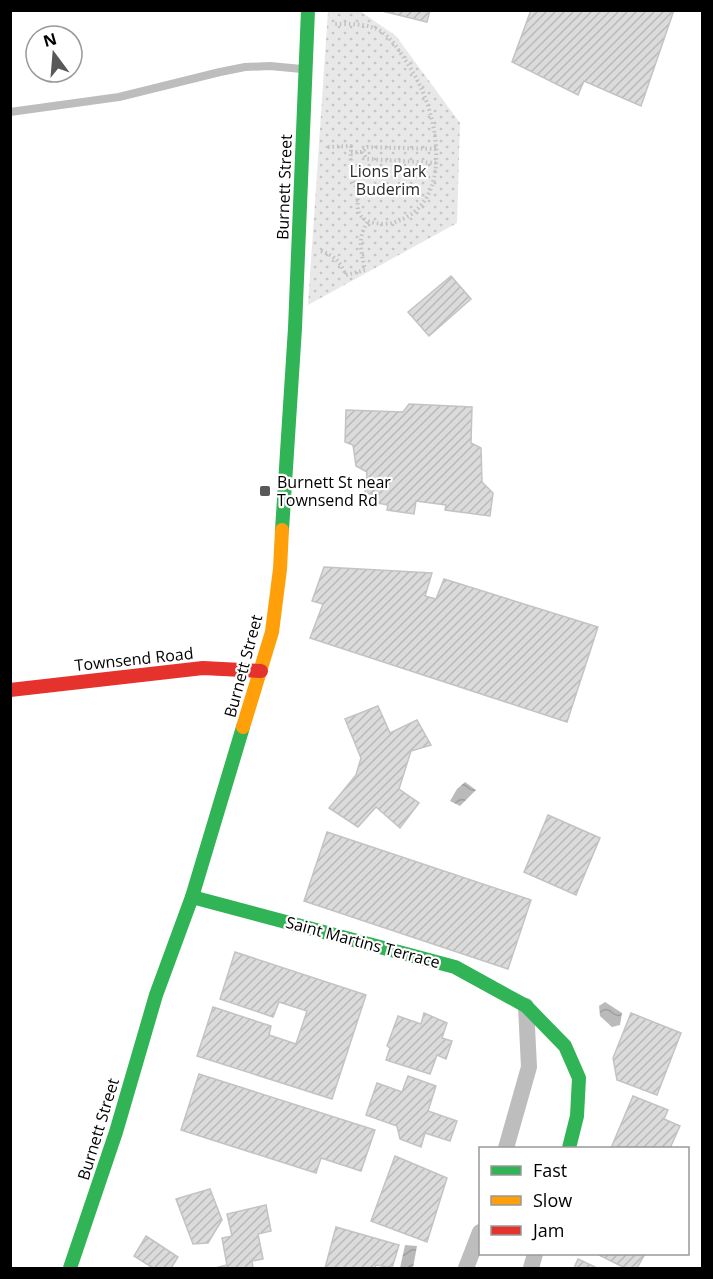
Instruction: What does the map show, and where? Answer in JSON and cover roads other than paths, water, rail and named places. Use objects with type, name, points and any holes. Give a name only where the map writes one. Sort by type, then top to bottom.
[{"type":"main road","name":"Burnett Street","points":[[70,1269],[116,1132],[156,995],[192,897],[272,632],[280,569],[295,328],[308,10]]},
{"type":"main road","name":"Townsend Road","points":[[10,690],[203,668],[221,667],[261,671]]},
{"type":"main road","name":"Saint Martins Terrace","points":[[192,897],[455,967],[526,1006],[565,1046],[579,1078],[578,1116],[570,1147]]},
{"type":"street","points":[[507,1147],[529,1067],[526,1006]]},
{"type":"street","points":[[466,1269],[479,1235]]},
{"type":"lane","points":[[10,112],[119,97],[245,68],[270,66],[305,70]]},
{"type":"water","points":[[465,782],[476,790],[460,806],[450,801],[457,789]]},
{"type":"water","points":[[605,1002],[622,1013],[620,1025],[612,1027],[600,1016],[599,1006]]},
{"type":"water","points":[[405,1245],[417,1246],[413,1268],[400,1268]]},
{"type":"place","name":"Burnett St near Townsend Rd","points":[[265,491]]},
{"type":"park label","name":"Lions Park Buderim","points":[[388,180]]}]
